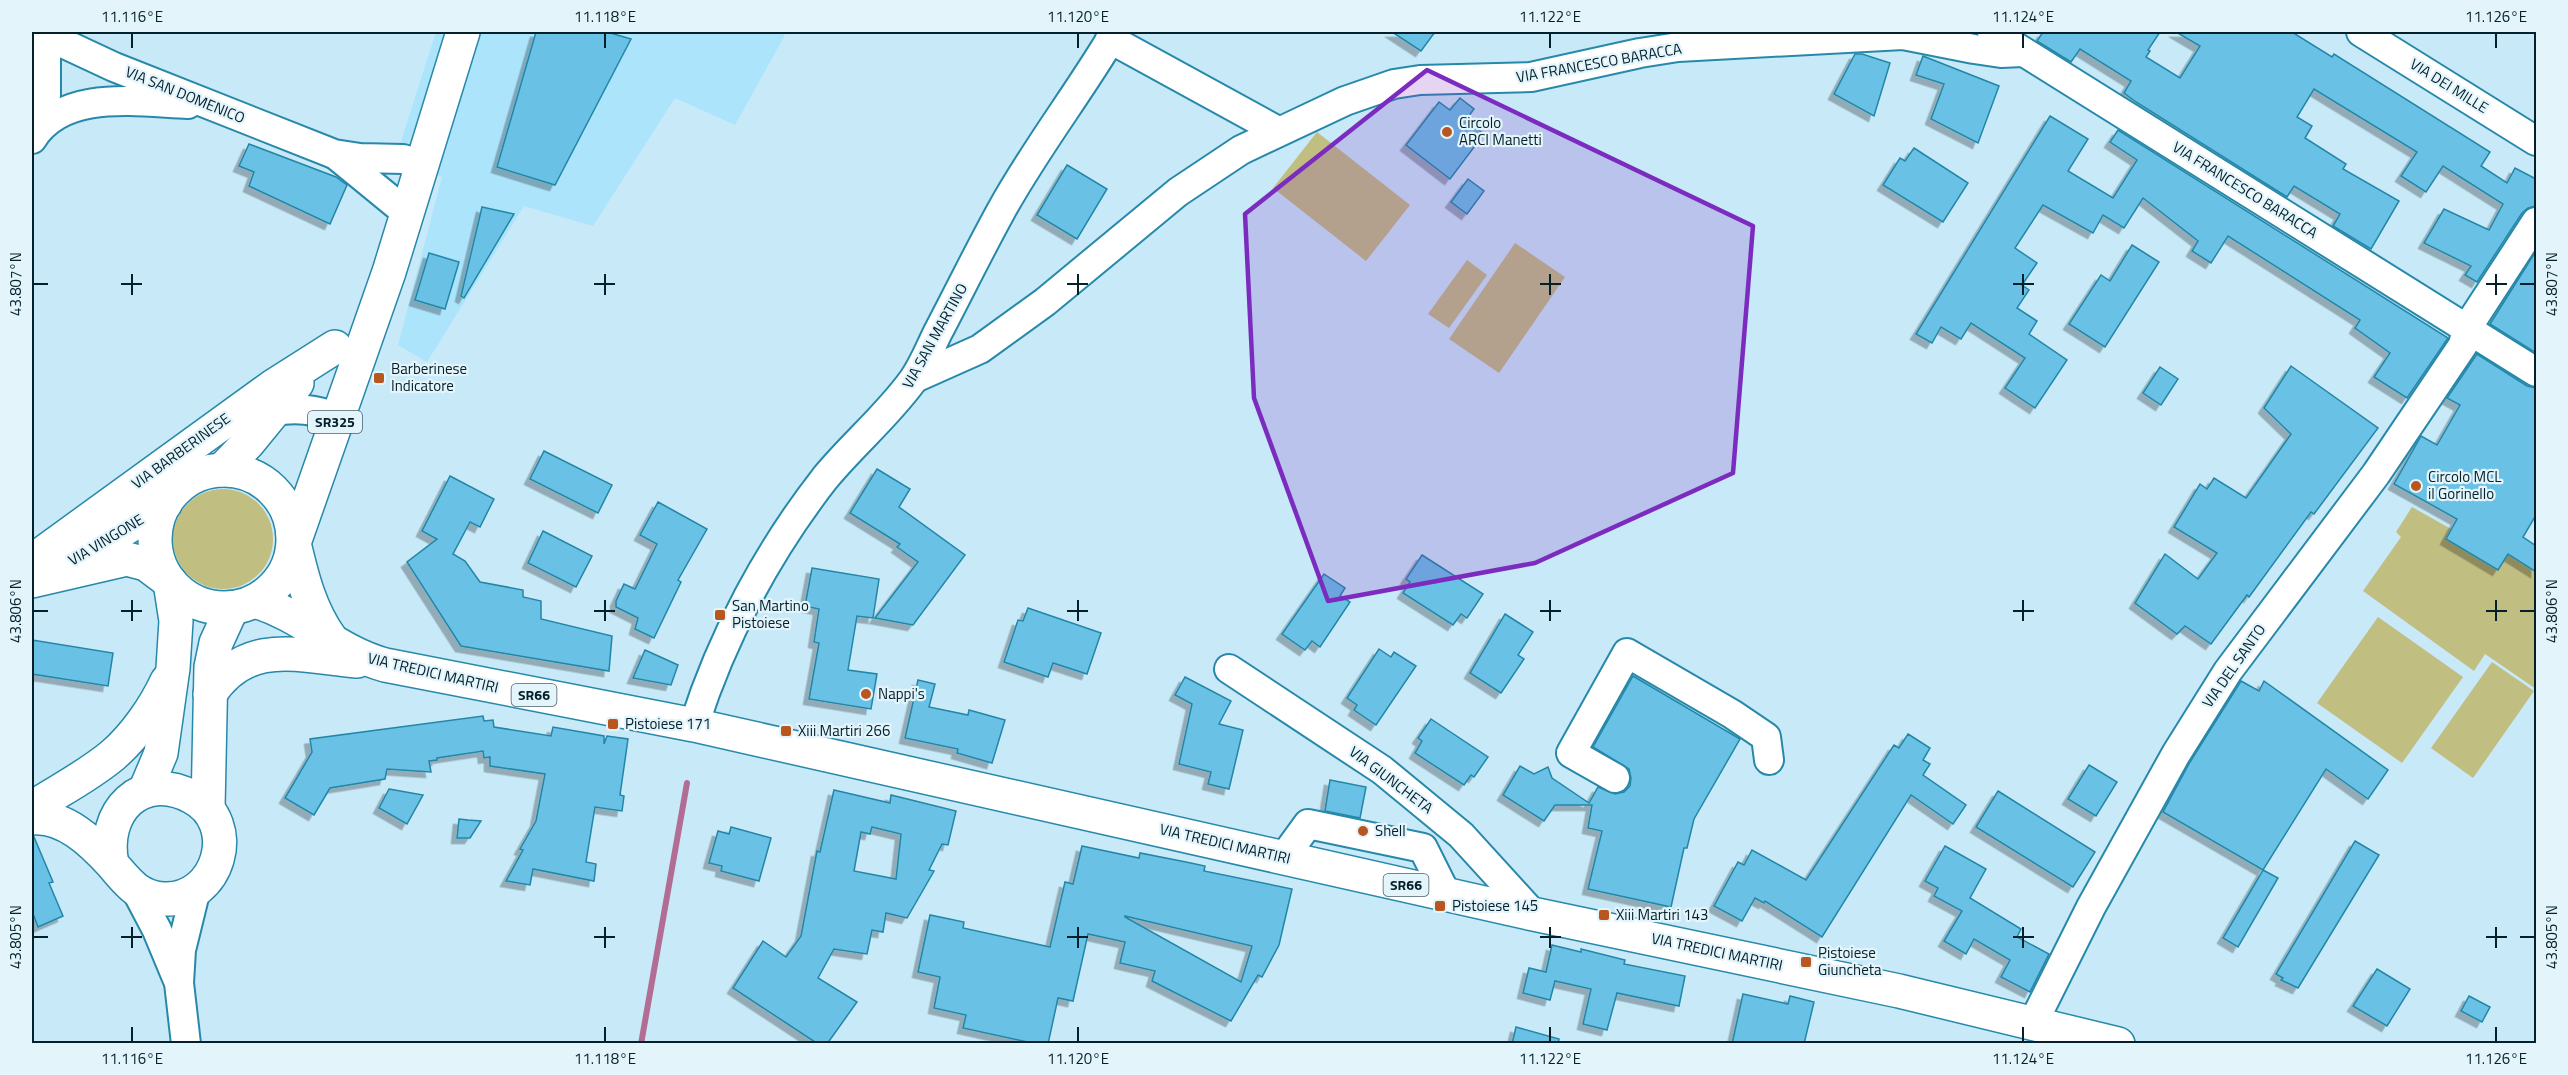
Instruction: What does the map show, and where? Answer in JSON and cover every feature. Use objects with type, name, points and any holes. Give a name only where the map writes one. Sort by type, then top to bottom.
[{"type":"main road","name":"VIA BARBERINESE","points":[[294,543],[336,418],[379,302],[463,32]]},
{"type":"main road","name":"VIA BARBERINESE","points":[[222,470],[248,443],[298,381],[354,332],[379,302]]},
{"type":"main road","name":"VIA BARBERINESE","points":[[37,573],[253,400],[335,347]]},
{"type":"main road","name":"SR66","points":[[294,543],[285,573],[272,590],[243,605],[212,607],[194,602],[170,582],[160,564],[155,544],[157,523],[165,504],[175,490],[189,480],[205,473],[222,470],[254,477],[274,491],[288,511],[307,594],[318,619],[334,643]]},
{"type":"main road","name":"VIA VINGONE","points":[[37,573],[165,504]]},
{"type":"main road","name":"VIA VINGONE","points":[[37,573],[127,559],[146,564],[170,582]]},
{"type":"main road","points":[[145,791],[161,753],[173,668],[176,621],[170,582]]},
{"type":"main road","name":"VIA TREDICI MARTIRI","points":[[243,605],[285,612],[334,643],[374,662],[459,681],[694,725],[1533,914],[1804,970],[2118,1044]]},
{"type":"main road","points":[[208,808],[213,651],[243,605]]},
{"type":"main road","points":[[210,694],[228,672],[259,656],[281,654],[374,662]]},
{"type":"main road","points":[[32,808],[96,767],[118,749],[154,704],[173,668]]},
{"type":"main road","points":[[32,819],[49,819],[69,826],[112,864],[136,890],[152,897],[167,899],[181,897],[196,890],[212,874],[219,857],[219,834],[216,821],[208,808],[197,800],[171,789],[145,791],[132,798],[114,820],[110,840],[112,864]]},
{"type":"street","name":"VIA FRANCESCO BARACCA","points":[[1992,32],[2536,372]]},
{"type":"street","name":"VIA DEI MILLE","points":[[2361,32],[2536,141]]},
{"type":"street","name":"VIA FRANCESCO BARACCA","points":[[915,378],[980,349],[1045,302],[1178,192],[1241,150],[1345,101],[1407,82],[1531,77],[1678,47],[1904,33],[1974,50],[2001,53],[2023,52]]},
{"type":"street","name":"VIA SAN DOMENICO","points":[[43,34],[114,67],[334,154],[360,158],[403,159],[423,165]]},
{"type":"street","points":[[34,135],[46,95],[43,34]]},
{"type":"street","points":[[1112,35],[1278,131]]},
{"type":"street","name":"VIA SAN MARTINO","points":[[694,725],[706,691],[748,595],[825,478],[895,404],[915,378],[1001,212],[1039,145],[1112,35]]},
{"type":"street","points":[[34,135],[60,111],[86,105],[121,103],[210,105]]},
{"type":"street","name":"VIA SAN DOMENICO","points":[[334,154],[408,214]]},
{"type":"street","name":"VIA DEL SANTO","points":[[2033,1023],[2091,907],[2181,744],[2228,671],[2376,474],[2463,345],[2467,328],[2536,222]]},
{"type":"street","points":[[272,412],[303,410],[321,412],[336,418]]},
{"type":"street","points":[[1615,778],[1571,753],[1627,653],[1732,714],[1766,737],[1769,760]]},
{"type":"street","name":"VIA GIUNCHETA","points":[[1229,669],[1382,770],[1461,835],[1533,914]]},
{"type":"street","points":[[136,890],[157,930],[179,983]]},
{"type":"street","points":[[186,1044],[179,983],[181,950],[196,890]]},
{"type":"highlighted area","points":[[1427,70],[1753,226],[1733,473],[1535,563],[1328,601],[1254,398],[1245,214]]},
{"type":"shaded area","points":[[436,32],[780,32],[785,35],[735,125],[675,98],[593,226],[524,206],[427,362],[398,345],[442,177],[396,157]]},
{"type":"shaded area","points":[[1317,132],[1410,205],[1366,261],[1273,188]]},
{"type":"shaded area","points":[[1515,243],[1565,277],[1499,373],[1449,339]]},
{"type":"shaded area","points":[[1467,260],[1487,275],[1449,328],[1428,314]]},
{"type":"shaded area","points":[[223,489],[242,492],[259,503],[270,520],[273,539],[270,558],[259,575],[242,586],[223,589],[204,586],[187,575],[176,558],[173,539],[176,520],[187,503],[204,492]]},
{"type":"shaded area","points":[[2412,507],[2451,529],[2446,539],[2508,554],[2536,572],[2536,689],[2485,654],[2474,671],[2363,591],[2401,537],[2396,532]]},
{"type":"shaded area","points":[[2378,617],[2463,677],[2402,763],[2317,703]]},
{"type":"shaded area","points":[[2492,662],[2534,691],[2473,778],[2431,748]]},
{"type":"building","points":[[536,32],[607,32],[631,39],[555,185],[497,167]]},
{"type":"building","points":[[1392,32],[1435,32],[1421,51]]},
{"type":"building","points":[[2043,32],[2160,32],[2146,57],[2180,78],[2200,46],[2176,32],[2292,32],[2332,57],[2334,54],[2490,152],[2481,166],[2507,183],[2515,168],[2536,179],[2536,206],[2522,213],[2477,282],[2465,275],[2471,266],[2424,243],[2444,209],[2489,230],[2503,204],[2443,166],[2426,192],[2401,176],[2417,152],[2314,89],[2297,117],[2312,126],[2305,138],[2346,164],[2343,169],[2399,201],[2371,249],[2333,226],[2340,214],[2294,186],[2287,197],[2136,102],[2124,93],[2131,81],[2080,49],[2071,62],[2037,41]]},
{"type":"building","points":[[1855,54],[1890,63],[1874,116],[1834,94]]},
{"type":"building","points":[[1923,56],[1999,86],[1978,143],[1931,119],[1944,84],[1916,75]]},
{"type":"building","points":[[1460,98],[1474,109],[1466,120],[1484,134],[1450,179],[1406,145],[1439,102],[1450,110]]},
{"type":"building","points":[[2050,116],[2088,139],[2068,171],[2113,198],[2137,160],[2110,142],[2118,130],[2448,338],[2407,398],[2374,377],[2390,353],[2355,328],[2360,320],[2228,236],[2211,263],[2192,251],[2198,241],[2143,198],[2124,228],[2103,215],[2093,233],[2043,205],[2015,248],[2037,263],[2022,285],[2029,290],[2017,308],[2037,321],[2029,334],[2067,360],[2035,408],[2005,388],[2025,358],[1971,323],[1961,339],[1941,327],[1932,343],[1916,334]]},
{"type":"building","points":[[249,144],[336,177],[347,185],[330,224],[249,186],[254,172],[239,166]]},
{"type":"building","points":[[1914,148],[1968,183],[1943,222],[1883,185],[1900,158],[1905,161]]},
{"type":"building","points":[[1067,165],[1107,189],[1077,239],[1037,215]]},
{"type":"building","points":[[1468,179],[1484,191],[1467,214],[1451,202]]},
{"type":"building","points":[[482,207],[514,214],[464,298],[461,296]]},
{"type":"building","points":[[2132,245],[2159,262],[2105,347],[2069,324],[2101,275],[2110,281]]},
{"type":"building","points":[[2536,251],[2536,353],[2490,324]]},
{"type":"building","points":[[429,253],[459,262],[445,309],[415,300]]},
{"type":"building","points":[[2477,354],[2527,386],[2536,388],[2536,515],[2523,537],[2536,546],[2536,572],[2508,554],[2498,570],[2446,539],[2457,519],[2394,484],[2421,436],[2437,445],[2460,405],[2447,398]]},
{"type":"building","points":[[2291,366],[2378,428],[2314,514],[2311,512],[2249,597],[2247,595],[2211,644],[2185,626],[2177,634],[2135,603],[2165,554],[2198,579],[2217,553],[2174,527],[2200,484],[2207,489],[2214,478],[2246,498],[2291,434],[2264,408]]},
{"type":"building","points":[[2160,367],[2178,379],[2161,405],[2143,393]]},
{"type":"building","points":[[544,451],[612,485],[598,513],[530,479]]},
{"type":"building","points":[[877,469],[910,489],[899,507],[965,555],[913,625],[875,618],[918,562],[897,547],[900,544],[850,513]]},
{"type":"building","points":[[450,476],[494,499],[480,527],[470,522],[453,554],[465,561],[480,582],[523,590],[523,597],[541,601],[541,619],[612,636],[609,671],[461,646],[407,562],[437,539],[422,531]]},
{"type":"building","points":[[658,502],[707,529],[678,580],[681,582],[654,638],[635,629],[638,618],[616,607],[616,601],[624,584],[635,589],[657,544],[640,535]]},
{"type":"building","points":[[543,531],[592,556],[576,587],[528,563]]},
{"type":"building","points":[[1422,555],[1483,594],[1467,618],[1461,614],[1453,625],[1403,593],[1410,582],[1406,579]]},
{"type":"building","points":[[812,568],[879,579],[873,618],[857,616],[848,670],[877,674],[871,709],[809,699],[819,643],[814,642],[819,609],[805,606]]},
{"type":"building","points":[[1324,574],[1345,588],[1340,596],[1350,602],[1320,647],[1312,641],[1305,650],[1282,634]]},
{"type":"building","points":[[1028,608],[1101,633],[1087,674],[1053,663],[1048,677],[1004,662],[1018,620],[1023,621]]},
{"type":"building","points":[[1505,614],[1533,632],[1518,655],[1524,659],[1501,693],[1470,673]]},
{"type":"building","points":[[32,640],[113,653],[108,686],[32,674]]},
{"type":"building","points":[[1379,649],[1391,657],[1394,652],[1416,666],[1376,725],[1354,710],[1357,705],[1347,698]]},
{"type":"building","points":[[645,650],[678,665],[671,685],[633,678]]},
{"type":"building","points":[[1633,676],[1740,739],[1694,819],[1687,848],[1684,848],[1671,907],[1588,889],[1602,831],[1588,828],[1592,805],[1555,805],[1544,821],[1503,795],[1520,766],[1534,774],[1548,767],[1552,778],[1589,803],[1598,787],[1615,794],[1624,792],[1630,786],[1629,769],[1593,747]]},
{"type":"building","points":[[1185,677],[1231,701],[1219,724],[1243,730],[1229,789],[1208,784],[1211,772],[1179,764],[1192,704],[1175,695]]},
{"type":"building","points":[[918,680],[935,684],[929,707],[968,715],[969,710],[1005,720],[992,763],[957,753],[958,749],[905,738]]},
{"type":"building","points":[[2241,681],[2259,691],[2264,681],[2388,770],[2368,799],[2326,769],[2263,870],[2163,812],[2190,762]]},
{"type":"building","points":[[483,716],[484,721],[493,720],[494,727],[551,736],[553,727],[604,736],[604,744],[607,736],[628,739],[620,795],[624,796],[622,811],[595,807],[586,862],[596,864],[594,881],[533,869],[530,885],[506,881],[536,821],[545,774],[490,766],[490,757],[484,758],[483,751],[429,761],[431,772],[387,769],[385,779],[330,788],[314,815],[285,798],[312,752],[310,739]]},
{"type":"building","points":[[1431,719],[1488,757],[1474,777],[1471,775],[1464,785],[1415,753],[1422,741],[1418,738]]},
{"type":"building","points":[[1908,734],[1930,748],[1923,760],[1930,764],[1923,775],[1966,805],[1953,824],[1911,795],[1822,937],[1765,901],[1764,903],[1755,898],[1742,921],[1714,906],[1738,862],[1744,865],[1752,850],[1806,880],[1894,745],[1899,748]]},
{"type":"building","points":[[2089,765],[2117,782],[2096,816],[2068,799]]},
{"type":"building","points":[[1330,780],[1366,787],[1360,818],[1325,811]]},
{"type":"building","points":[[389,789],[423,795],[407,824],[379,808]]},
{"type":"building","points":[[834,790],[890,803],[891,795],[956,811],[948,845],[942,844],[929,870],[934,871],[907,918],[886,913],[883,932],[872,930],[867,954],[834,949],[818,978],[857,1002],[827,1044],[818,1044],[733,988],[763,941],[786,957],[801,936],[817,851],[820,852]],"holes":[[[872,827],[901,834],[896,879],[854,871],[861,832],[870,834]]]},
{"type":"building","points":[[1998,791],[2095,852],[2073,887],[1976,827]]},
{"type":"building","points":[[459,819],[481,821],[470,838],[457,838]]},
{"type":"building","points":[[731,827],[771,838],[759,881],[721,871],[722,866],[709,863],[718,831],[729,834]]},
{"type":"building","points":[[32,837],[34,837],[53,882],[49,883],[63,916],[38,927],[32,911]]},
{"type":"building","points":[[2355,841],[2379,855],[2298,988],[2281,980],[2283,978],[2276,974]]},
{"type":"building","points":[[1082,846],[1139,858],[1140,853],[1186,862],[1205,866],[1204,871],[1292,889],[1279,945],[1262,977],[1258,975],[1231,1021],[1152,981],[1155,971],[1120,963],[1125,942],[1088,934],[1073,1001],[1058,998],[1048,1044],[1037,1044],[963,1028],[966,1015],[934,1008],[940,977],[918,972],[930,915],[964,922],[963,928],[1050,947],[1065,882],[1073,884]],"holes":[[[1125,916],[1252,946],[1241,982]]]},
{"type":"building","points":[[1945,846],[1986,869],[1970,898],[2021,929],[2017,937],[2049,954],[2030,992],[2001,977],[2010,960],[1974,939],[1966,954],[1944,941],[1962,911],[1934,896],[1938,888],[1925,881]]},
{"type":"building","points":[[2263,870],[2278,878],[2238,947],[2223,938]]},
{"type":"building","points":[[1552,945],[1581,952],[1581,949],[1625,960],[1624,964],[1685,976],[1679,1006],[1617,993],[1607,1030],[1583,1024],[1591,989],[1555,981],[1550,1000],[1523,993],[1529,968],[1546,972]]},
{"type":"building","points":[[2377,969],[2410,989],[2387,1026],[2353,1006]]},
{"type":"building","points":[[1743,994],[1788,1004],[1790,996],[1814,1002],[1804,1044],[1732,1044]]},
{"type":"building","points":[[2469,996],[2490,1007],[2482,1022],[2461,1011]]},
{"type":"building","points":[[1516,1027],[1559,1039],[1558,1044],[1512,1044]]},
{"type":"waterway","points":[[641,1044],[687,783]]},
{"type":"place","name":"Circolo ARCI Manetti","points":[[1447,132]]},
{"type":"place","name":"Barberinese Indicatore","points":[[379,378]]},
{"type":"place","name":"Circolo MCL il Gorinello","points":[[2416,486]]},
{"type":"place","name":"San Martino Pistoiese","points":[[720,615]]},
{"type":"place","name":"Nappi's","points":[[866,694]]},
{"type":"place","name":"Pistoiese 171","points":[[613,724]]},
{"type":"place","name":"Xiii Martiri 266","points":[[786,731]]},
{"type":"place","name":"Shell","points":[[1363,831]]},
{"type":"place","name":"Pistoiese 145","points":[[1440,906]]},
{"type":"place","name":"Xiii Martiri 143","points":[[1604,915]]},
{"type":"place","name":"Pistoiese Giuncheta","points":[[1806,962]]}]
